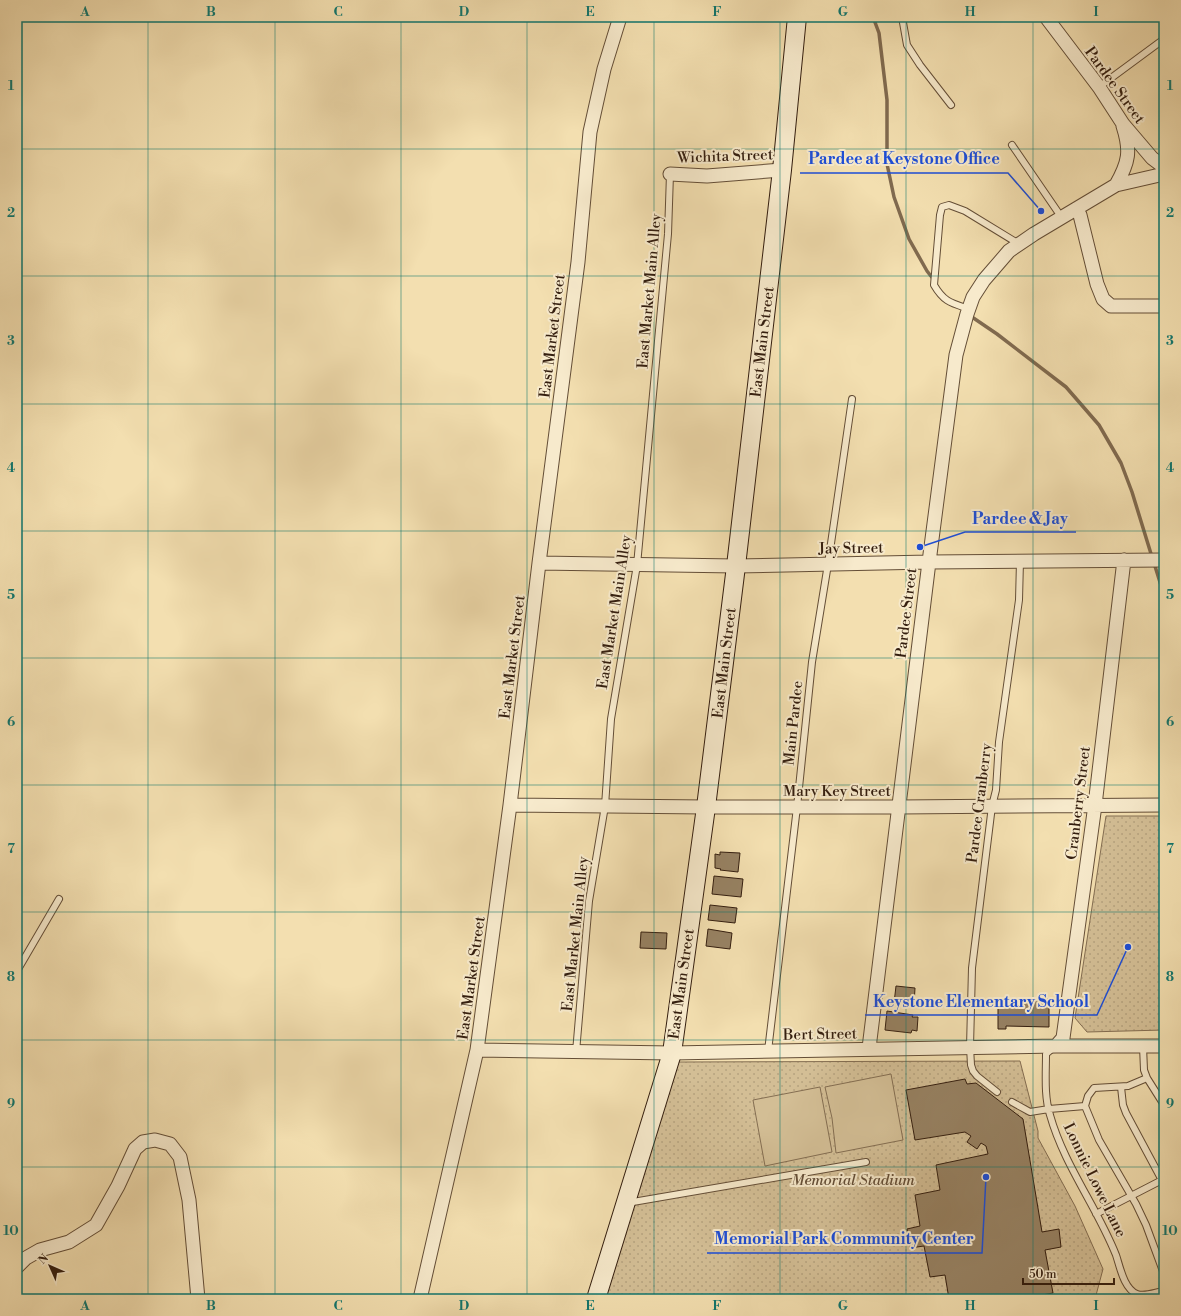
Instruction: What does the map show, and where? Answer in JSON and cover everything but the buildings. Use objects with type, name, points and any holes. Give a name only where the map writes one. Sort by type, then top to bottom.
[{"type":"main road","name":"East Main Street","points":[[596,1299],[672,1053],[706,807],[736,566],[782,170],[797,17]]},
{"type":"street","name":"East Market Street","points":[[420,1299],[478,1050],[578,262],[590,132],[604,69],[620,17]]},
{"type":"street","name":"Pardee Street","points":[[1046,17],[1098,87],[1123,124],[1152,158],[1164,167]]},
{"type":"street","points":[[1116,185],[1125,169],[1128,154],[1123,124]]},
{"type":"street","name":"Wichita Street","points":[[670,174],[707,176],[782,170]]},
{"type":"street","name":"Pardee Street","points":[[869,1048],[928,562],[956,355],[964,322],[973,297],[984,280],[1009,251],[1116,185],[1164,174]]},
{"type":"street","points":[[1076,209],[1080,216],[1097,284],[1103,299],[1111,306],[1164,306]]},
{"type":"street","name":"Cranberry Street","points":[[1056,1046],[1063,1038],[1095,805],[1124,560]]},
{"type":"street","name":"Jay Street","points":[[539,563],[736,566],[928,562],[1164,560]]},
{"type":"street","name":"Mary Key Street","points":[[510,804],[706,807],[1164,805]]},
{"type":"street","name":"Bert Street","points":[[478,1050],[672,1053],[869,1048],[1164,1046]]},
{"type":"street","points":[[17,1267],[26,1258],[40,1250],[69,1242],[96,1224],[118,1186],[136,1149],[143,1142],[155,1140],[170,1144],[180,1157],[189,1200],[198,1299]]},
{"type":"lane","points":[[902,17],[907,45],[920,65],[951,105]]},
{"type":"lane","points":[[1098,87],[1164,39]]},
{"type":"lane","points":[[1012,145],[1062,218]]},
{"type":"lane","name":"East Market Main Alley","points":[[576,1052],[589,901],[605,806],[611,719],[637,565],[668,234],[670,174]]},
{"type":"lane","points":[[969,309],[948,302],[940,296],[934,286],[942,207],[948,205],[965,211],[1019,245]]},
{"type":"lane","name":"Main Pardee","points":[[768,1051],[797,807],[812,662],[852,399]]},
{"type":"lane","name":"Pardee Cranberry","points":[[997,1092],[977,1076],[971,1065],[972,968],[992,806],[996,790],[999,742],[1019,600],[1020,562]]},
{"type":"lane","points":[[17,971],[58,899]]},
{"type":"lane","name":"Lonnie Lowe Lane","points":[[1056,1046],[1046,1054],[1046,1090],[1049,1109],[1062,1149],[1114,1250],[1127,1284],[1131,1290],[1142,1295],[1164,1291]]},
{"type":"lane","points":[[1144,1046],[1144,1070],[1147,1078],[1164,1105]]},
{"type":"lane","points":[[1147,1078],[1133,1085],[1094,1088],[1088,1096],[1085,1106],[1099,1140],[1132,1196],[1146,1225],[1164,1274]]},
{"type":"lane","points":[[1096,1214],[1163,1181],[1126,1113],[1123,1104],[1121,1087]]},
{"type":"lane","points":[[1012,1102],[1030,1112],[1085,1106]]},
{"type":"lane","points":[[626,1204],[866,1162]]},
{"type":"green space","points":[[1106,816],[1164,816],[1164,1030],[1087,1032],[1075,1018]]},
{"type":"green space","name":"Memorial Stadium","points":[[1020,1061],[1038,1131],[1038,1138],[1075,1206],[1103,1269],[1095,1299],[604,1299],[677,1062]]},
{"type":"green space","points":[[891,1074],[903,1140],[836,1153],[832,1118],[825,1087]]},
{"type":"green space","points":[[820,1087],[832,1152],[765,1166],[753,1100]]},
{"type":"waterway","points":[[873,17],[879,33],[887,100],[887,164],[894,197],[909,239],[927,271],[934,280]]},
{"type":"waterway","points":[[969,315],[997,334],[1066,387],[1099,425],[1121,463],[1132,492],[1152,557]]},
{"type":"waterway","points":[[1154,563],[1164,595]]},
{"type":"place","name":"Pardee at Keystone Office","points":[[1041,211]]},
{"type":"place","name":"Pardee & Jay","points":[[920,547]]},
{"type":"place","name":"Keystone Elementary School","points":[[1128,947]]},
{"type":"place","name":"Memorial Park Community Center","points":[[986,1177]]}]
